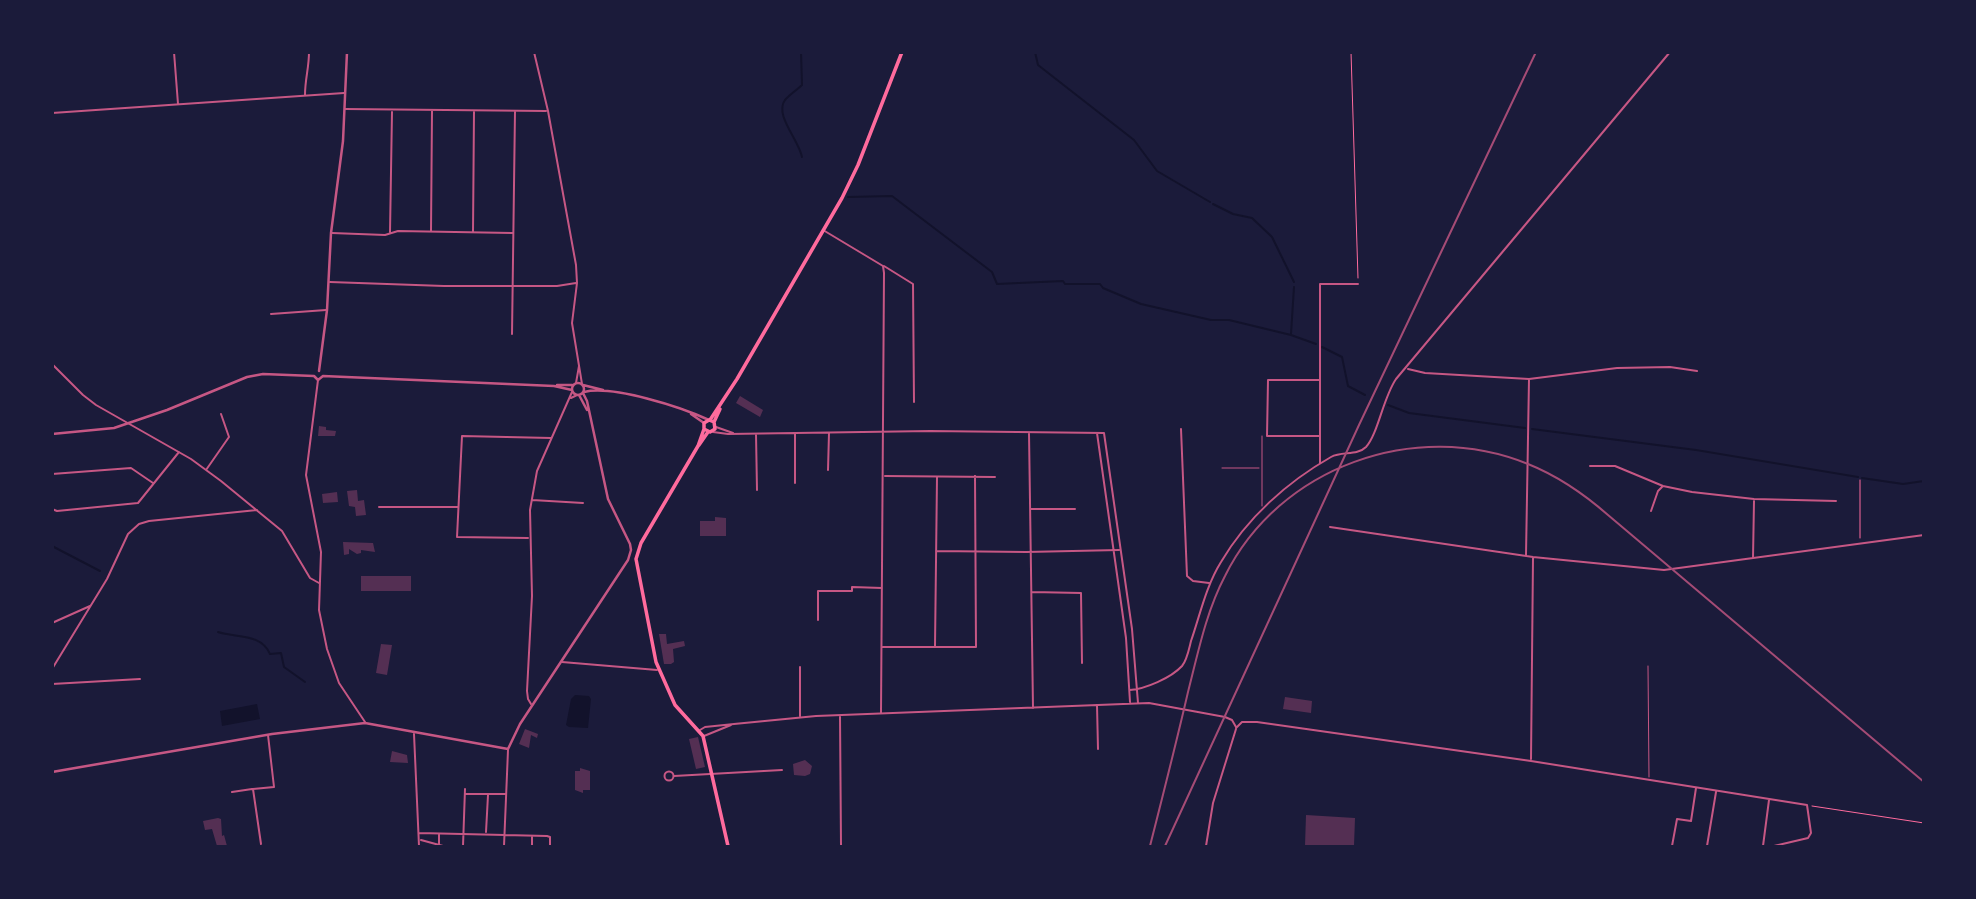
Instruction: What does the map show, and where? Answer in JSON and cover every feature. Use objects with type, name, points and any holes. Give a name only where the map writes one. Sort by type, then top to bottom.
[{"type":"main road","points":[[729,846],[703,736],[675,705],[659,670],[636,559],[638,550],[824,230],[858,165],[902,52]]},
{"type":"main road","points":[[704,423],[711,426]]},
{"type":"street","points":[[174,52],[178,105]]},
{"type":"street","points":[[305,96],[309,52]]},
{"type":"street","points":[[314,376],[319,371],[327,310],[331,233],[343,145],[347,52]]},
{"type":"street","points":[[504,846],[508,749],[520,723],[628,560],[631,548],[608,499],[582,384],[572,323],[577,283],[575,258],[548,111],[534,52]]},
{"type":"street","points":[[1130,690],[1146,688],[1182,666],[1210,583],[1231,544],[1284,489],[1335,455],[1357,452],[1366,446],[1386,394],[1396,379],[1670,52]]},
{"type":"street","points":[[52,113],[345,93]]},
{"type":"street","points":[[344,109],[548,111]]},
{"type":"street","points":[[390,233],[392,110]]},
{"type":"street","points":[[431,232],[432,110]]},
{"type":"street","points":[[473,233],[474,111]]},
{"type":"street","points":[[512,334],[515,111]]},
{"type":"street","points":[[824,230],[913,284],[914,402]]},
{"type":"street","points":[[331,233],[514,233]]},
{"type":"street","points":[[881,713],[883,266]]},
{"type":"street","points":[[329,282],[444,286],[557,286],[577,283]]},
{"type":"street","points":[[1320,464],[1320,284],[1358,284]]},
{"type":"street","points":[[271,314],[327,310]]},
{"type":"street","points":[[52,364],[83,395],[179,452],[258,510],[282,531],[312,581],[320,583]]},
{"type":"street","points":[[532,705],[527,691],[533,596],[529,538],[532,500],[537,471],[570,400],[579,365]]},
{"type":"street","points":[[1407,368],[1425,373],[1529,379],[1617,368],[1697,370]]},
{"type":"street","points":[[319,371],[323,376]]},
{"type":"street","points":[[52,435],[104,430],[128,423],[174,408],[247,377],[263,374],[314,376],[318,380]]},
{"type":"street","points":[[365,723],[340,683],[327,649],[319,610],[321,552],[306,475],[318,380],[323,376],[573,387],[582,384],[606,392],[670,404],[722,434],[1104,432],[1132,634],[1138,703]]},
{"type":"street","points":[[1526,556],[1529,379]]},
{"type":"street","points":[[1320,380],[1268,380],[1267,436],[1320,436]]},
{"type":"street","points":[[573,387],[589,412]]},
{"type":"street","points":[[570,400],[584,392],[606,392]]},
{"type":"street","points":[[688,412],[704,423]]},
{"type":"street","points":[[206,470],[229,437],[221,414]]},
{"type":"street","points":[[711,426],[734,433]]},
{"type":"street","points":[[1181,429],[1187,576],[1210,583]]},
{"type":"street","points":[[795,432],[795,483]]},
{"type":"street","points":[[828,432],[828,470]]},
{"type":"street","points":[[1029,432],[1033,708]]},
{"type":"street","points":[[1097,432],[1126,635],[1130,704]]},
{"type":"street","points":[[756,433],[757,490]]},
{"type":"street","points":[[529,538],[457,537],[462,436],[551,438]]},
{"type":"street","points":[[52,509],[57,511],[137,504],[179,452]]},
{"type":"street","points":[[1590,466],[1615,466],[1663,486],[1692,492],[1754,499],[1836,501]]},
{"type":"street","points":[[52,474],[131,468],[154,483]]},
{"type":"street","points":[[884,476],[995,477]]},
{"type":"street","points":[[883,648],[976,647],[975,476]]},
{"type":"street","points":[[935,647],[937,477]]},
{"type":"street","points":[[1651,511],[1658,491],[1663,486]]},
{"type":"street","points":[[1753,559],[1754,499]]},
{"type":"street","points":[[532,500],[583,503]]},
{"type":"street","points":[[379,506],[458,507]]},
{"type":"street","points":[[1030,509],[1075,509]]},
{"type":"street","points":[[52,669],[85,618],[110,573],[123,541],[133,528],[139,524],[258,510]]},
{"type":"street","points":[[1330,527],[1533,557],[1664,570],[1923,535]]},
{"type":"street","points":[[936,551],[1120,549]]},
{"type":"street","points":[[1531,761],[1533,557]]},
{"type":"street","points":[[818,620],[818,591],[852,591],[852,587],[883,588]]},
{"type":"street","points":[[1031,592],[1081,593],[1082,663]]},
{"type":"street","points":[[52,623],[92,605]]},
{"type":"street","points":[[79,611],[85,618]]},
{"type":"street","points":[[1126,635],[1132,634]]},
{"type":"street","points":[[561,662],[643,671],[659,670]]},
{"type":"street","points":[[800,667],[800,718]]},
{"type":"street","points":[[52,684],[140,679]]},
{"type":"street","points":[[700,730],[705,727],[840,715],[1138,703],[1157,703],[1225,717],[1232,720],[1236,728]]},
{"type":"street","points":[[1097,705],[1098,749]]},
{"type":"street","points":[[840,715],[841,846]]},
{"type":"street","points":[[1206,846],[1213,803],[1236,728],[1242,722],[1531,761],[1807,805],[1811,833],[1808,838],[1774,846]]},
{"type":"street","points":[[52,772],[268,734],[365,723],[508,749]]},
{"type":"street","points":[[703,736],[734,724]]},
{"type":"street","points":[[232,792],[274,787],[268,734]]},
{"type":"street","points":[[414,734],[419,846]]},
{"type":"street","points":[[674,776],[782,770]]},
{"type":"street","points":[[1672,846],[1677,819],[1690,821],[1696,787]]},
{"type":"street","points":[[253,789],[261,844]]},
{"type":"street","points":[[463,846],[465,789]]},
{"type":"street","points":[[1707,846],[1716,791]]},
{"type":"street","points":[[465,794],[506,794]]},
{"type":"street","points":[[486,833],[488,794]]},
{"type":"street","points":[[1763,846],[1769,799]]},
{"type":"street","points":[[419,833],[532,835],[550,837],[550,846]]},
{"type":"street","points":[[419,839],[441,846],[439,833]]},
{"type":"street","points":[[531,846],[532,835]]},
{"type":"lane","points":[[1262,436],[1262,509]]},
{"type":"lane","points":[[1222,468],[1261,468]]},
{"type":"lane","points":[[1648,666],[1649,780]]},
{"type":"path","points":[[1351,52],[1358,284]]},
{"type":"path","points":[[1860,480],[1860,544]]},
{"type":"path","points":[[1807,805],[1923,823]]},
{"type":"shaded area","points":[[575,695],[589,696],[591,699],[588,728],[566,725],[571,699]]},
{"type":"shaded area","points":[[257,704],[260,719],[222,726],[220,711]]},
{"type":"building","points":[[740,396],[763,410],[760,417],[736,403]]},
{"type":"building","points":[[319,426],[336,431],[335,436],[318,436]]},
{"type":"building","points":[[357,490],[358,501],[364,500],[366,515],[356,516],[355,507],[349,506],[347,491]]},
{"type":"building","points":[[337,492],[338,502],[323,503],[322,494]]},
{"type":"building","points":[[715,517],[726,518],[726,536],[700,536],[700,521],[715,521]]},
{"type":"building","points":[[343,542],[373,543],[375,552],[361,550],[361,553],[357,554],[349,549],[349,554],[344,555]]},
{"type":"building","points":[[361,576],[411,576],[411,591],[361,591]]},
{"type":"building","points":[[659,634],[666,634],[667,644],[684,641],[685,646],[673,649],[674,662],[671,664],[664,664]]},
{"type":"building","points":[[381,644],[392,645],[387,675],[376,673]]},
{"type":"building","points":[[1285,697],[1312,701],[1311,713],[1283,709]]},
{"type":"building","points":[[525,729],[538,734],[537,738],[531,735],[529,748],[519,744]]},
{"type":"building","points":[[698,737],[705,767],[696,769],[689,739]]},
{"type":"building","points":[[392,751],[407,755],[408,763],[390,762]]},
{"type":"building","points":[[805,760],[812,766],[810,774],[794,775],[793,764]]},
{"type":"building","points":[[580,768],[590,771],[590,790],[583,790],[583,793],[575,790],[575,771],[580,771]]},
{"type":"building","points":[[1306,815],[1355,818],[1354,846],[1305,846]]},
{"type":"building","points":[[221,819],[222,836],[224,835],[227,846],[217,846],[212,829],[205,830],[203,821]]},
{"type":"waterway","points":[[801,52],[802,85],[782,106],[785,120],[802,157]]},
{"type":"waterway","points":[[1035,52],[1038,65],[1134,140],[1157,171],[1210,202]]},
{"type":"waterway","points":[[848,197],[892,196],[992,272],[997,284],[1063,281],[1065,284],[1100,284],[1103,288],[1141,304],[1211,320],[1229,320],[1316,344]]},
{"type":"waterway","points":[[1213,204],[1233,214],[1252,218],[1272,237],[1294,282]]},
{"type":"waterway","points":[[1291,334],[1294,287]]},
{"type":"waterway","points":[[1322,347],[1342,357],[1348,386],[1365,395]]},
{"type":"waterway","points":[[1388,405],[1409,413],[1525,428]]},
{"type":"waterway","points":[[1532,429],[1696,450],[1858,477]]},
{"type":"waterway","points":[[1862,478],[1903,484],[1924,481]]},
{"type":"waterway","points":[[52,546],[100,571]]},
{"type":"waterway","points":[[218,632],[254,639],[266,647],[270,654],[281,653],[284,667],[305,682]]},
{"type":"railway","points":[[1165,846],[1359,425],[1536,52]]},
{"type":"railway","points":[[1150,846],[1195,662],[1208,618],[1225,576],[1249,538],[1279,506],[1315,481],[1354,462],[1397,450],[1441,447],[1485,451],[1528,464],[1560,480],[1599,507],[1924,782]]}]
